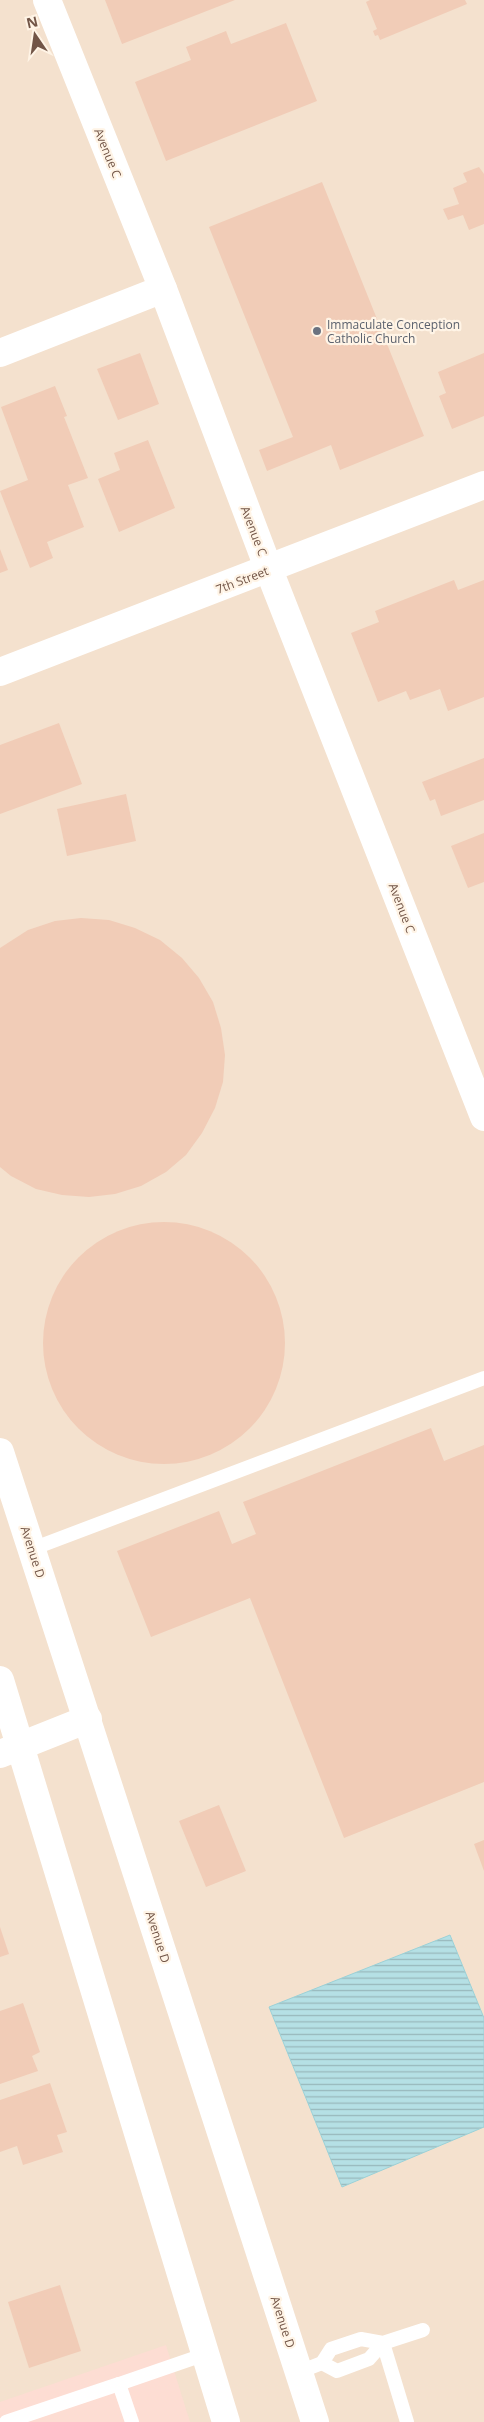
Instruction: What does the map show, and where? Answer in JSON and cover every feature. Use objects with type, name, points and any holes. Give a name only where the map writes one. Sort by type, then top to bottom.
[{"type":"street","name":"Avenue C","points":[[47,0],[163,289],[269,570],[484,1117]]},
{"type":"street","points":[[0,352],[163,289]]},
{"type":"street","name":"7th Street","points":[[0,672],[269,570],[484,485]]},
{"type":"street","name":"Avenue D","points":[[0,1452],[88,1719],[310,2367],[315,2422]]},
{"type":"street","points":[[0,1680],[11,1750],[206,2354],[226,2422]]},
{"type":"street","points":[[11,1750],[88,1719]]},
{"type":"lane","points":[[32,1549],[484,1378]]},
{"type":"lane","points":[[310,2367],[330,2349],[361,2339],[383,2343],[423,2330]]},
{"type":"lane","points":[[310,2367],[337,2371],[370,2359],[383,2343]]},
{"type":"lane","points":[[383,2343],[407,2422]]},
{"type":"lane","points":[[6,2422],[206,2354]]},
{"type":"lane","points":[[118,2384],[132,2422]]},
{"type":"shaded area","points":[[0,0],[484,0],[484,2422],[0,2422]]},
{"type":"shaded area","points":[[166,2345],[190,2422],[0,2422],[0,2402]]},
{"type":"water","points":[[450,1935],[484,2018],[484,2127],[342,2187],[269,2007]]},
{"type":"building","points":[[105,0],[235,0],[122,44]]},
{"type":"building","points":[[370,0],[465,0],[467,4],[380,40],[373,31],[377,29],[366,2]]},
{"type":"building","points":[[286,23],[317,101],[166,161],[135,82],[191,60],[186,47],[226,31],[231,44]]},
{"type":"building","points":[[479,167],[484,174],[484,224],[469,230],[463,215],[448,220],[443,209],[459,204],[453,188],[467,182],[463,173]]},
{"type":"building","name":"Immaculate Conception Catholic Church","points":[[322,182],[424,436],[340,470],[331,445],[267,471],[259,450],[293,437],[209,227]]},
{"type":"building","points":[[140,353],[159,404],[118,420],[97,369]]},
{"type":"building","points":[[484,353],[484,416],[452,429],[439,396],[446,393],[438,372]]},
{"type":"building","points":[[55,386],[67,416],[64,417],[88,478],[68,485],[84,527],[47,542],[53,558],[30,568],[0,491],[28,480],[1,407]]},
{"type":"building","points":[[148,440],[175,508],[119,532],[98,479],[120,470],[114,453]]},
{"type":"building","points":[[0,549],[8,570],[0,573]]},
{"type":"building","points":[[454,580],[458,590],[484,580],[484,697],[448,711],[440,689],[410,700],[406,691],[378,702],[351,633],[379,622],[375,611]]},
{"type":"building","points":[[59,723],[82,784],[0,814],[0,745]]},
{"type":"building","points":[[484,758],[484,800],[441,816],[435,799],[430,801],[422,782]]},
{"type":"building","points":[[126,794],[136,841],[67,856],[57,809]]},
{"type":"building","points":[[484,833],[484,882],[468,888],[451,846]]},
{"type":"building","points":[[81,918],[109,920],[135,928],[160,940],[182,958],[199,978],[213,1002],[221,1028],[225,1055],[223,1082],[215,1108],[202,1133],[186,1155],[166,1172],[141,1186],[115,1194],[89,1197],[62,1195],[36,1189],[11,1176],[0,1167],[0,948],[28,930],[55,921]]},
{"type":"building","points":[[164,1222],[188,1224],[210,1231],[231,1242],[250,1257],[265,1276],[276,1297],[283,1319],[285,1343],[283,1367],[276,1389],[265,1410],[250,1429],[231,1444],[210,1455],[188,1462],[164,1464],[140,1462],[118,1455],[97,1444],[78,1429],[63,1410],[52,1389],[45,1367],[43,1343],[45,1319],[52,1297],[63,1276],[78,1257],[97,1242],[118,1231],[140,1224]]},
{"type":"building","points":[[431,1428],[444,1461],[484,1445],[484,1782],[344,1838],[250,1598],[151,1637],[117,1551],[219,1511],[232,1544],[256,1534],[243,1502]]},
{"type":"building","points":[[219,1805],[246,1871],[206,1887],[179,1821]]},
{"type":"building","points":[[484,1840],[484,1871],[474,1844]]},
{"type":"building","points":[[0,1927],[9,1954],[0,1957]]},
{"type":"building","points":[[23,2003],[40,2052],[32,2056],[38,2071],[0,2084],[0,2011]]},
{"type":"building","points":[[50,2083],[67,2132],[57,2135],[63,2152],[23,2165],[17,2146],[0,2152],[0,2100]]},
{"type":"building","points":[[60,2285],[81,2351],[29,2368],[8,2302]]},
{"type":"place","name":"Immaculate Conception Catholic Church","points":[[317,331]]}]
